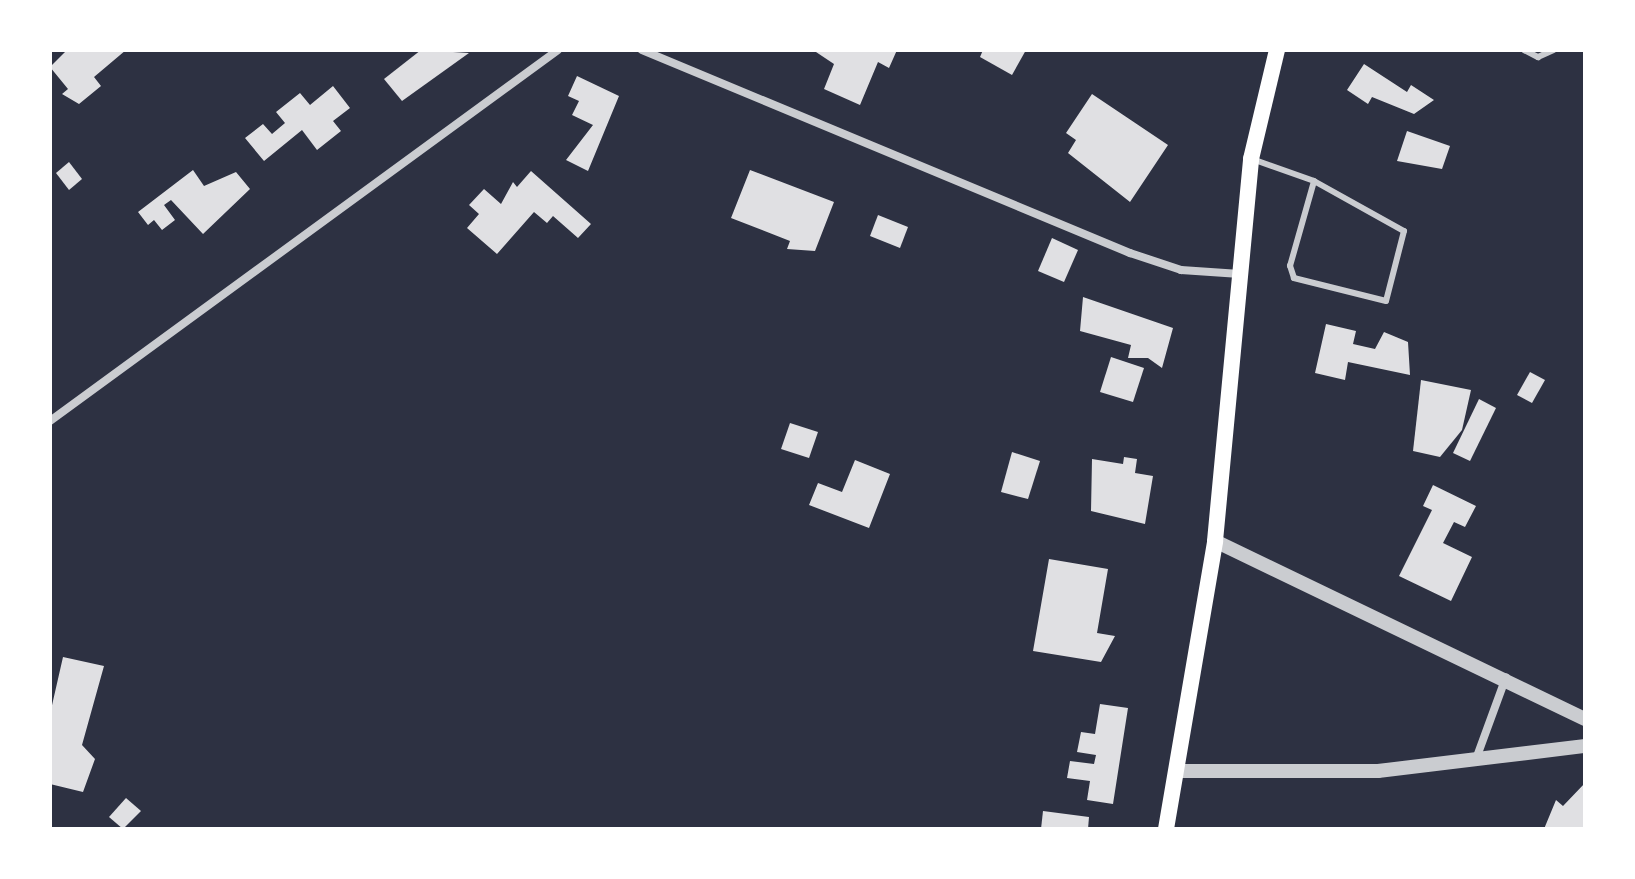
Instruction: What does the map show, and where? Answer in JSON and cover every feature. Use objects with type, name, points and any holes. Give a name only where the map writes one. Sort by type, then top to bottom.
[{"type":"main road","points":[[1166,829],[1215,541],[1251,159],[1277,50]]},
{"type":"street","points":[[50,421],[558,50]]},
{"type":"street","points":[[642,50],[1130,253],[1181,270],[1241,274]]},
{"type":"street","points":[[1215,541],[1506,677],[1585,719]]},
{"type":"street","points":[[1476,759],[1506,677]]},
{"type":"street","points":[[1176,771],[1378,771],[1585,746]]},
{"type":"lane","points":[[1524,50],[1538,57],[1554,50]]},
{"type":"lane","points":[[1251,159],[1314,181],[1404,231],[1386,301],[1294,278],[1290,266],[1314,181]]},
{"type":"building","points":[[67,50],[126,50],[94,77],[101,86],[79,104],[62,94],[68,89],[50,67]]},
{"type":"building","points":[[421,50],[469,53],[402,101],[384,79]]},
{"type":"building","points":[[813,50],[897,50],[889,68],[878,62],[860,105],[824,89],[834,64]]},
{"type":"building","points":[[983,50],[1026,50],[1012,75],[980,57]]},
{"type":"building","points":[[1364,64],[1407,92],[1411,85],[1434,100],[1414,114],[1372,97],[1368,104],[1347,90]]},
{"type":"building","points":[[577,76],[619,96],[588,171],[566,160],[593,125],[572,115],[579,101],[568,96]]},
{"type":"building","points":[[333,86],[350,108],[333,121],[341,131],[317,150],[302,130],[264,161],[245,138],[263,124],[272,134],[285,123],[276,112],[300,93],[310,105]]},
{"type":"building","points":[[1092,94],[1168,145],[1130,202],[1068,153],[1076,140],[1066,133]]},
{"type":"building","points":[[1407,131],[1450,146],[1442,169],[1397,161]]},
{"type":"building","points":[[69,162],[82,179],[69,190],[56,173]]},
{"type":"building","points":[[193,170],[204,186],[236,172],[250,189],[203,234],[171,200],[164,205],[175,220],[162,230],[154,220],[148,225],[138,212]]},
{"type":"building","points":[[750,170],[834,202],[815,251],[787,249],[790,241],[731,218]]},
{"type":"building","points":[[531,171],[591,224],[578,238],[553,216],[547,223],[534,212],[497,254],[467,228],[479,214],[469,205],[484,189],[501,204],[513,182],[517,187]]},
{"type":"building","points":[[878,215],[908,227],[900,248],[870,236]]},
{"type":"building","points":[[1052,238],[1078,250],[1064,282],[1038,271]]},
{"type":"building","points":[[1083,297],[1173,328],[1162,368],[1148,358],[1128,358],[1131,345],[1080,331]]},
{"type":"building","points":[[1326,324],[1356,331],[1353,344],[1375,349],[1384,332],[1408,342],[1410,375],[1348,362],[1345,380],[1315,373]]},
{"type":"building","points":[[1111,357],[1144,368],[1133,402],[1100,392]]},
{"type":"building","points":[[1530,372],[1545,380],[1532,403],[1517,395]]},
{"type":"building","points":[[1421,380],[1471,390],[1462,430],[1440,457],[1413,451]]},
{"type":"building","points":[[1479,399],[1496,408],[1470,461],[1453,453]]},
{"type":"building","points":[[790,423],[818,432],[809,458],[781,449]]},
{"type":"building","points":[[1012,452],[1040,461],[1028,499],[1001,492]]},
{"type":"building","points":[[1124,457],[1137,459],[1135,473],[1153,476],[1145,524],[1091,511],[1092,459],[1123,464]]},
{"type":"building","points":[[855,460],[890,474],[869,528],[809,505],[818,483],[842,492]]},
{"type":"building","points":[[1433,485],[1476,506],[1465,527],[1454,522],[1443,543],[1472,557],[1451,601],[1399,576],[1432,510],[1423,506]]},
{"type":"building","points":[[1049,559],[1108,569],[1097,633],[1115,636],[1101,662],[1033,651]]},
{"type":"building","points":[[63,657],[104,666],[82,745],[95,759],[83,792],[50,784],[50,714]]},
{"type":"building","points":[[1100,704],[1128,708],[1113,804],[1087,800],[1090,781],[1067,778],[1070,761],[1094,764],[1096,755],[1077,752],[1081,732],[1095,734]]},
{"type":"building","points":[[1585,783],[1585,829],[1544,829],[1556,800],[1563,806]]},
{"type":"building","points":[[126,798],[141,811],[123,829],[109,817]]},
{"type":"building","points":[[1043,811],[1089,817],[1088,829],[1041,829]]}]
